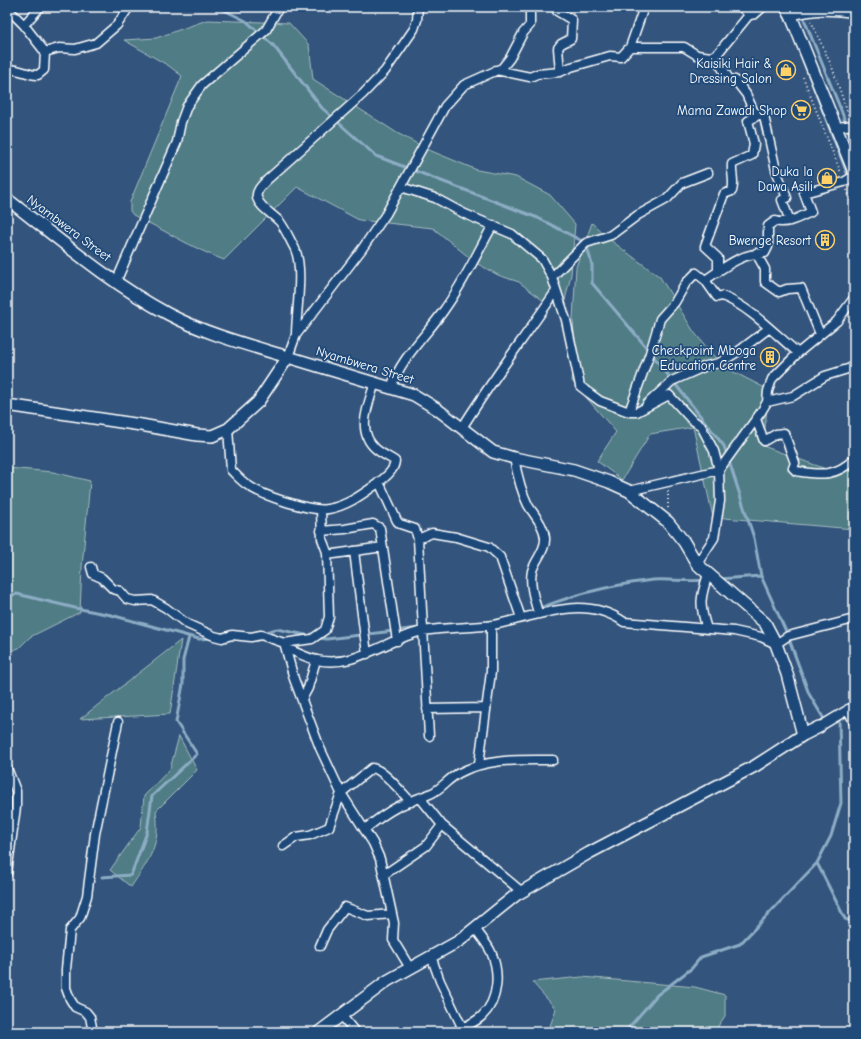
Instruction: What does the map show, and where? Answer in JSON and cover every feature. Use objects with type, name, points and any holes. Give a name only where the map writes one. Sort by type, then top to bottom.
[{"type":"street","points":[[24,25],[40,7]]},
{"type":"street","points":[[45,52],[59,48],[75,48],[96,42],[117,24],[129,7]]},
{"type":"street","points":[[116,282],[177,142],[181,122],[187,106],[202,85],[266,30],[279,7]]},
{"type":"street","points":[[7,405],[197,435],[212,436],[228,429],[258,402],[288,357],[296,335],[300,267],[297,254],[280,222],[263,207],[257,197],[257,193],[267,180],[363,94],[385,71],[414,29],[417,20],[418,7]]},
{"type":"street","points":[[296,335],[362,250],[401,187],[444,106],[464,85],[502,68],[510,58],[523,33],[530,25],[530,12],[532,7]]},
{"type":"street","points":[[556,7],[557,11],[572,20],[571,39],[561,44],[558,48],[560,72]]},
{"type":"street","points":[[496,70],[530,78],[537,74],[560,72],[571,67],[610,56],[621,57],[630,47],[644,7]]},
{"type":"street","points":[[741,7],[749,15]]},
{"type":"street","points":[[711,57],[718,53],[749,15],[755,14],[763,7]]},
{"type":"street","points":[[7,8],[24,25],[45,52],[44,70],[38,75],[33,76],[12,69],[7,70]]},
{"type":"street","points":[[854,14],[832,10],[812,10],[807,12],[789,11],[854,172]]},
{"type":"street","points":[[630,47],[684,47],[697,55],[711,57],[717,60],[729,79],[735,80],[746,94],[754,112],[764,116],[776,170],[787,198],[782,200],[790,221]]},
{"type":"street","points":[[718,272],[718,258],[705,246],[724,194],[732,191],[734,183],[731,172],[732,164],[752,155],[754,144],[748,120],[760,114]]},
{"type":"street","points":[[837,127],[853,125]]},
{"type":"street","points":[[552,277],[586,243],[612,235],[638,215],[667,198],[682,183],[708,173]]},
{"type":"street","points":[[706,280],[729,263],[739,260],[747,255],[765,253],[768,247],[768,226],[775,221],[781,223],[790,221],[811,212],[804,193],[844,182],[854,176]]},
{"type":"street","points":[[401,187],[435,198],[465,214],[512,234],[542,259],[552,277],[572,342],[580,386],[600,401],[633,412],[669,395],[691,419],[701,426],[714,451],[719,470],[720,501],[714,538],[697,564]]},
{"type":"street","name":"Nyambwera Street","points":[[7,199],[116,282],[169,314],[209,332],[414,395],[437,408],[493,452],[514,458],[574,470],[609,482],[629,491],[668,522],[684,542],[697,564],[765,623],[776,644],[794,697],[802,735]]},
{"type":"street","points":[[391,388],[394,376],[444,310],[493,225]]},
{"type":"street","points":[[756,253],[765,269],[765,282],[779,292],[787,289],[802,288],[820,334]]},
{"type":"street","points":[[633,412],[660,319],[675,302],[686,283],[696,274],[706,280],[717,297],[722,296],[732,300],[756,316],[798,353]]},
{"type":"street","points":[[462,428],[491,382],[526,335],[556,290]]},
{"type":"street","points":[[629,491],[719,470],[767,402],[768,391],[772,379],[798,353],[837,321],[854,298]]},
{"type":"street","points":[[633,412],[672,381],[706,366],[719,363],[739,352],[768,328]]},
{"type":"street","points":[[767,402],[793,396],[825,376],[854,367]]},
{"type":"street","points":[[228,429],[231,470],[250,487],[290,503],[321,510],[349,503],[392,471],[395,461],[377,450],[370,443],[365,431],[364,420],[375,382]]},
{"type":"street","points":[[756,418],[764,441],[776,434],[784,433],[795,463],[793,468],[796,471],[825,474],[845,468],[854,459]]},
{"type":"street","points":[[514,458],[518,477],[528,505],[541,526],[545,538],[543,550],[531,573],[532,588],[538,614]]},
{"type":"street","points":[[379,482],[397,521],[400,524],[415,528],[418,539],[429,736]]},
{"type":"street","points":[[285,646],[315,638],[327,626],[329,617],[326,577],[327,555],[321,531],[321,510]]},
{"type":"street","points":[[321,531],[375,524],[380,528],[389,602],[396,641]]},
{"type":"street","points":[[418,539],[436,533],[474,541],[489,546],[496,551],[500,557],[521,618]]},
{"type":"street","points":[[327,555],[383,547]]},
{"type":"street","points":[[354,551],[367,654]]},
{"type":"street","points":[[91,567],[93,574],[102,578],[113,588],[121,592],[127,599],[135,601],[152,600],[166,608],[187,624],[214,636],[222,638],[232,635],[251,637],[261,635],[316,660],[327,662],[367,654],[396,641],[424,631],[491,625],[569,608],[596,610],[616,617],[624,622],[746,633],[761,637],[776,644],[788,636],[854,619]]},
{"type":"street","points":[[707,629],[700,608],[701,598],[708,574]]},
{"type":"street","points":[[479,764],[492,658],[491,625]]},
{"type":"street","points":[[285,646],[294,679],[320,748],[342,793],[373,843],[385,874],[395,927],[393,940],[410,968]]},
{"type":"street","points":[[302,699],[308,688],[316,660]]},
{"type":"street","points":[[319,1032],[387,981],[460,940],[522,892],[589,853],[755,766],[802,735],[819,727],[851,707],[854,723]]},
{"type":"street","points":[[427,709],[486,708]]},
{"type":"street","points":[[93,1032],[90,1018],[86,1012],[75,1006],[70,999],[66,988],[66,969],[70,930],[80,918],[87,896],[95,834],[118,722]]},
{"type":"street","points":[[365,830],[388,812],[436,791],[452,776],[479,764],[553,760]]},
{"type":"street","points":[[7,768],[16,791],[16,807],[7,873]]},
{"type":"street","points":[[283,846],[296,837],[310,835],[329,827],[342,793],[368,770],[376,768],[411,802]]},
{"type":"street","points":[[420,799],[442,825],[522,892]]},
{"type":"street","points":[[385,874],[426,846],[442,825]]},
{"type":"street","points":[[320,946],[323,936],[345,907],[368,916],[392,914]]},
{"type":"street","points":[[431,956],[459,1030],[484,1014],[494,998],[496,987],[496,973],[491,952],[475,928]]},
{"type":"street","points":[[342,1016],[355,1032]]},
{"type":"path","points":[[807,12],[832,67],[853,125]]},
{"type":"path","points":[[802,74],[854,208]]},
{"type":"path","points":[[668,482],[668,522]]},
{"type":"green space","points":[[207,20],[289,23],[309,45],[313,79],[397,133],[429,150],[477,170],[516,177],[550,195],[575,224],[571,275],[565,300],[545,302],[519,282],[498,275],[476,263],[433,228],[359,220],[297,187],[224,260],[133,215],[130,211],[130,202],[182,76],[169,66],[124,40],[156,38]]},
{"type":"green space","points":[[592,223],[609,239],[660,277],[694,332],[722,366],[769,390],[763,446],[826,469],[854,469],[854,529],[713,517],[693,427],[650,434],[622,480],[597,461],[616,432],[572,381],[575,351],[573,319],[576,267]]},
{"type":"green space","points":[[7,468],[53,472],[90,481],[82,567],[80,612],[30,637],[19,648],[7,652]]},
{"type":"green space","points":[[181,640],[170,714],[80,719]]},
{"type":"green space","points":[[179,736],[197,770],[156,811],[157,833],[155,843],[148,860],[131,887],[110,870],[141,827],[144,796],[170,769]]},
{"type":"green space","points":[[582,977],[695,987],[725,995],[725,1016],[714,1032],[548,1032],[556,1009],[532,982]]},
{"type":"waterway","points":[[218,7],[246,21],[273,45],[322,108],[376,156],[538,218],[586,243],[592,265],[592,283],[642,342],[724,446],[754,538],[761,576],[788,636],[809,694],[824,719]]},
{"type":"waterway","points":[[780,7],[790,27]]},
{"type":"waterway","points":[[804,19],[854,146]]},
{"type":"waterway","points":[[797,45],[854,191]]},
{"type":"waterway","points":[[719,579],[761,576]]},
{"type":"waterway","points":[[528,613],[574,596],[621,585],[653,580],[706,580]]},
{"type":"waterway","points":[[7,596],[17,594],[111,615],[199,639],[213,638]]},
{"type":"waterway","points":[[317,638],[327,639],[435,626]]},
{"type":"waterway","points":[[261,633],[277,629],[310,636]]},
{"type":"waterway","points":[[102,877],[131,875],[147,832],[152,796],[197,754],[176,722],[183,684],[183,660],[189,637]]},
{"type":"waterway","points":[[625,1032],[657,995],[692,968],[701,957],[740,944],[817,863],[831,836],[841,803],[839,719],[836,721]]},
{"type":"waterway","points":[[817,863],[845,919],[854,922]]},
{"type":"place","name":"Kaisiki Hair & Dressing Salon","points":[[786,70]]},
{"type":"place","name":"Mama Zawadi Shop","points":[[801,110]]},
{"type":"place","name":"Duka la Dawa Asili","points":[[827,178]]},
{"type":"place","name":"Bwenge Resort","points":[[825,240]]},
{"type":"place","name":"Checkpoint Mboga Education Centre","points":[[770,357]]}]
